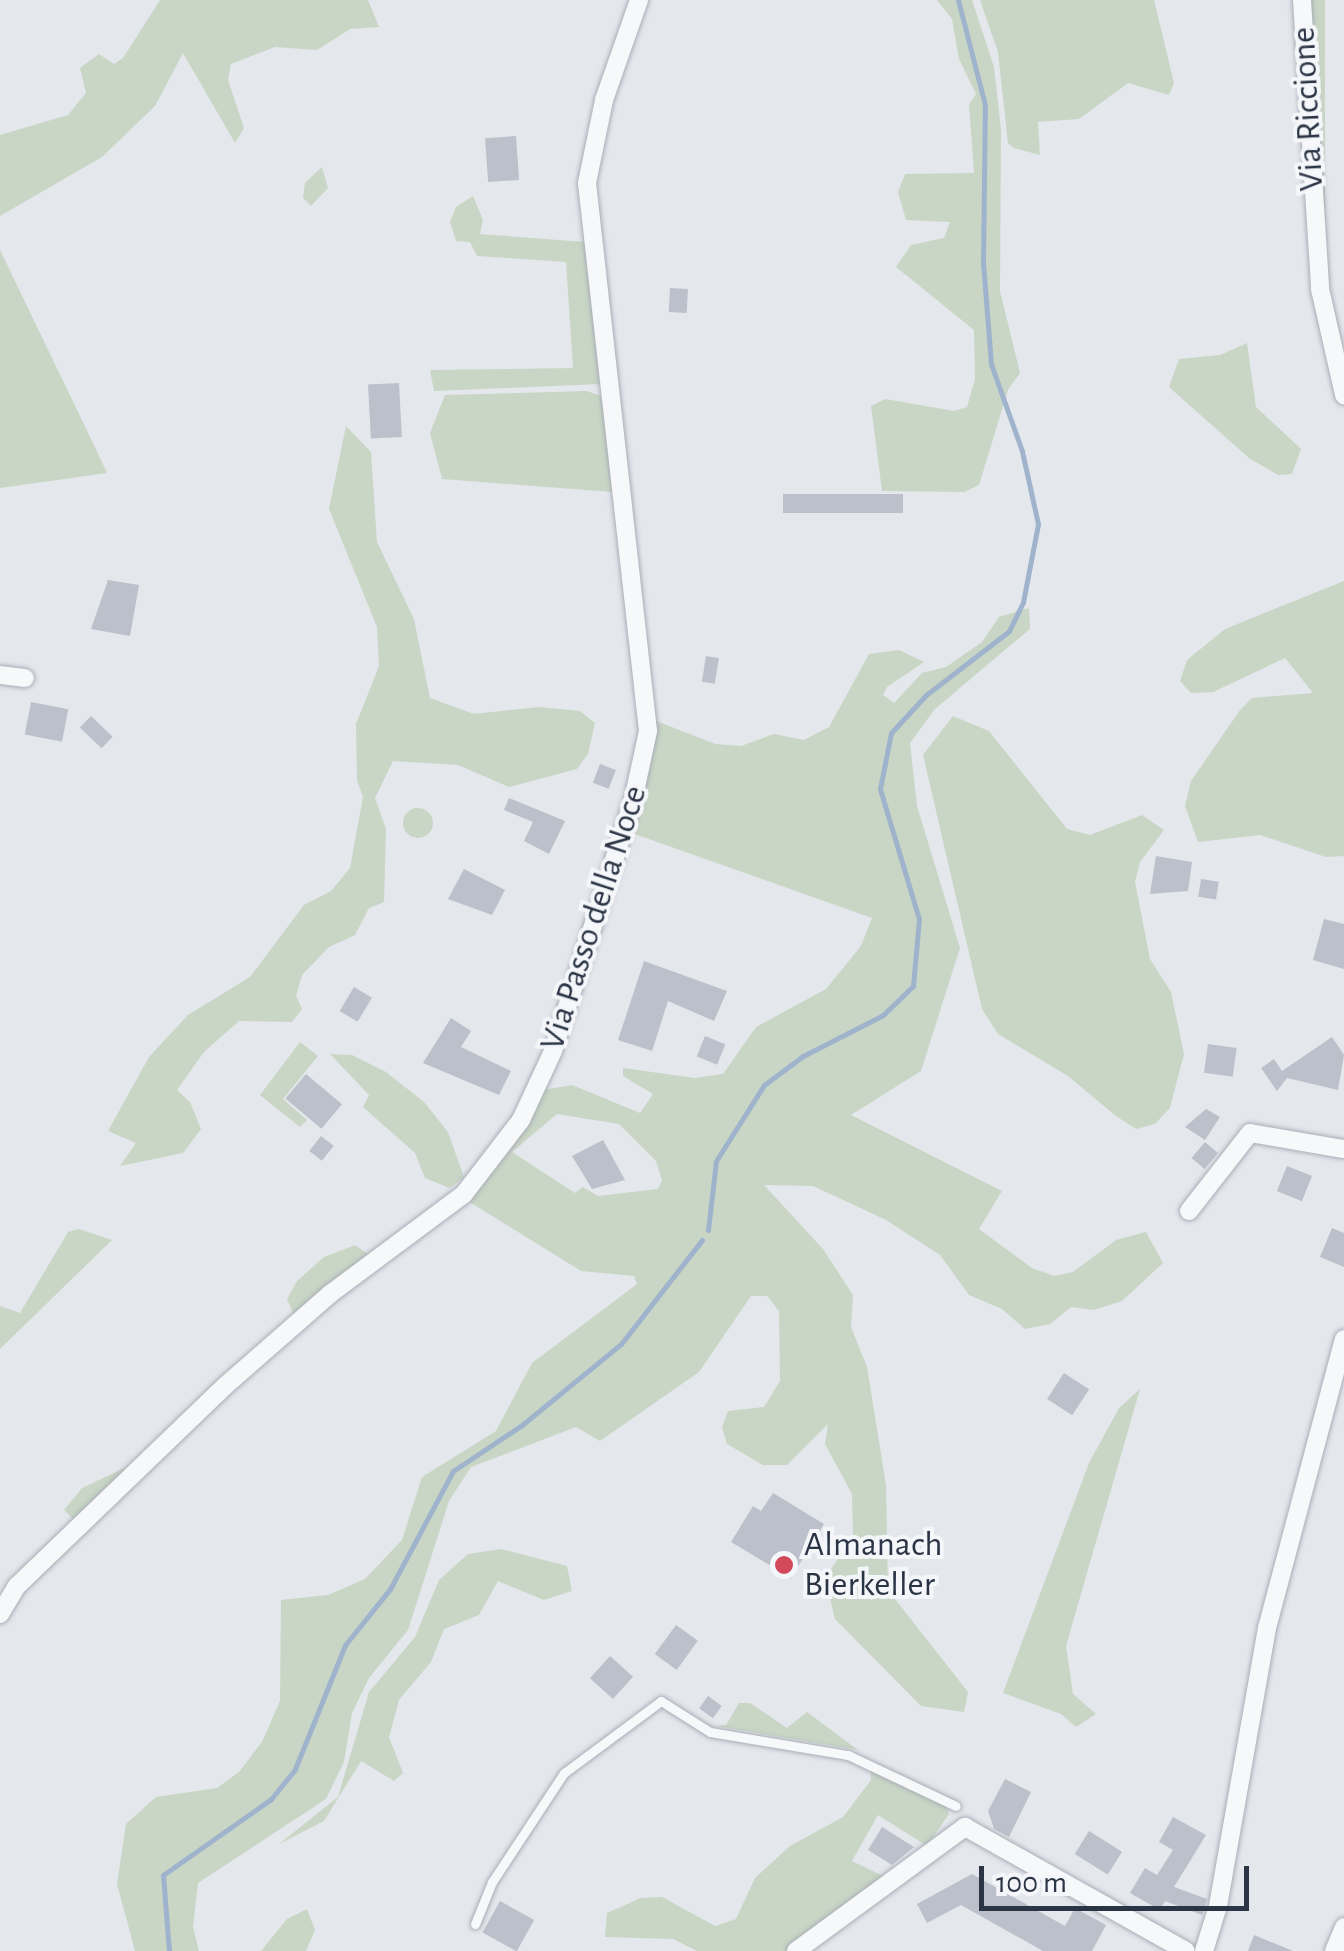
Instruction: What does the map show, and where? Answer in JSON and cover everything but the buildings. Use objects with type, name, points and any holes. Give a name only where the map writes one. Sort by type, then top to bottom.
[{"type":"street","name":"Via Passo della Noce","points":[[0,1614],[18,1586],[226,1385],[358,1272],[464,1194],[522,1120],[553,1052],[633,802],[648,731],[587,183],[604,100],[638,0]]},
{"type":"street","name":"Via Riccione","points":[[1302,0],[1320,288],[1344,395]]},
{"type":"street","points":[[0,675],[24,678]]},
{"type":"street","points":[[1189,1211],[1250,1134],[1344,1148]]},
{"type":"street","points":[[1204,1951],[1218,1906],[1267,1628],[1344,1339]]},
{"type":"street","points":[[796,1951],[965,1827],[1186,1951]]},
{"type":"street","points":[[1334,1951],[1344,1927]]},
{"type":"lane","points":[[476,1924],[500,1869],[564,1773],[660,1700],[710,1732],[848,1754],[956,1806]]},
{"type":"green space","points":[[160,0],[368,0],[379,27],[350,29],[317,50],[275,47],[231,64],[228,80],[244,128],[235,143],[183,53],[155,106],[102,157],[0,216],[0,135],[68,115],[86,93],[80,68],[99,54],[114,64],[123,58]]},
{"type":"green space","points":[[937,0],[972,0],[994,67],[1001,130],[1000,291],[1020,373],[1008,390],[979,485],[964,492],[882,491],[871,406],[885,399],[954,411],[967,407],[975,379],[974,330],[896,267],[911,245],[944,238],[950,222],[906,220],[898,192],[905,174],[974,173],[969,104],[976,94],[959,59],[952,19]]},
{"type":"green space","points":[[980,0],[1154,0],[1174,83],[1169,95],[1128,83],[1079,119],[1038,122],[1040,155],[1014,148],[1008,143],[998,52]]},
{"type":"green space","points":[[1309,0],[1325,0],[1325,266],[1309,266]]},
{"type":"green space","points":[[322,167],[328,188],[311,206],[303,198],[305,183]]},
{"type":"green space","points":[[473,196],[483,220],[480,234],[585,242],[600,384],[434,391],[430,370],[573,368],[566,262],[477,256],[470,242],[456,241],[450,222],[456,207]]},
{"type":"green space","points":[[0,250],[92,441],[107,473],[0,488]]},
{"type":"green space","points":[[1247,343],[1256,407],[1301,449],[1292,474],[1278,475],[1249,458],[1169,387],[1179,359],[1220,355]]},
{"type":"green space","points":[[587,391],[604,397],[612,492],[442,479],[430,433],[445,395]]},
{"type":"green space","points":[[346,426],[371,452],[377,542],[414,619],[430,698],[474,714],[539,707],[580,711],[595,723],[588,754],[577,769],[509,787],[458,765],[393,761],[375,798],[386,829],[384,902],[369,908],[355,935],[329,947],[302,975],[296,996],[302,1009],[292,1022],[239,1021],[204,1052],[177,1090],[190,1102],[201,1129],[183,1153],[120,1166],[136,1143],[108,1131],[149,1057],[188,1015],[250,977],[304,905],[331,891],[350,868],[363,797],[357,780],[356,724],[379,666],[377,627],[329,509]]},
{"type":"green space","points":[[1344,581],[1344,856],[1326,857],[1260,835],[1198,842],[1185,806],[1191,781],[1240,710],[1252,698],[1313,693],[1285,658],[1213,692],[1191,693],[1180,681],[1187,660],[1225,629]]},
{"type":"green space","points":[[1029,608],[1030,629],[935,709],[910,743],[917,806],[960,948],[921,1071],[851,1115],[1002,1191],[979,1229],[1032,1268],[1054,1276],[1073,1272],[1116,1240],[1146,1232],[1163,1263],[1122,1301],[1094,1310],[1071,1307],[1050,1324],[1025,1329],[1002,1309],[969,1295],[940,1255],[886,1220],[813,1186],[764,1185],[823,1249],[853,1295],[851,1327],[867,1367],[886,1485],[888,1590],[968,1692],[964,1712],[921,1706],[835,1619],[825,1578],[853,1536],[852,1494],[825,1444],[828,1424],[787,1465],[763,1465],[727,1444],[722,1427],[728,1411],[764,1407],[780,1381],[779,1311],[767,1296],[751,1296],[699,1372],[600,1441],[576,1427],[471,1467],[449,1501],[408,1630],[369,1678],[352,1713],[344,1762],[326,1799],[198,1883],[193,1927],[199,1951],[135,1951],[117,1884],[126,1824],[156,1797],[217,1788],[239,1772],[262,1742],[280,1701],[281,1600],[328,1595],[365,1579],[402,1540],[422,1477],[496,1431],[532,1363],[637,1284],[634,1276],[581,1271],[468,1201],[517,1141],[543,1090],[572,1085],[640,1113],[653,1094],[623,1076],[623,1068],[695,1078],[723,1074],[756,1027],[826,989],[861,946],[872,918],[629,832],[654,720],[715,744],[741,746],[774,734],[804,740],[829,727],[869,654],[899,650],[924,662],[887,687],[883,695],[894,703],[922,673],[946,667],[982,642],[999,617]],"holes":[[[557,1114],[619,1124],[656,1161],[662,1180],[658,1189],[598,1196],[583,1187],[575,1193],[512,1152]]]},
{"type":"green space","points":[[953,716],[989,731],[1067,829],[1090,835],[1142,815],[1164,830],[1140,862],[1135,882],[1150,959],[1171,992],[1184,1054],[1170,1108],[1155,1124],[1136,1129],[1116,1116],[1068,1076],[998,1034],[982,1009],[923,755]]},
{"type":"green space","points":[[418,808],[432,817],[433,823],[424,837],[418,838],[404,829],[403,823],[412,809]]},
{"type":"green space","points":[[300,1042],[318,1056],[283,1099],[307,1120],[300,1127],[260,1095]]},
{"type":"green space","points":[[330,1054],[352,1055],[386,1072],[424,1102],[448,1132],[464,1177],[450,1188],[425,1178],[415,1153],[363,1107],[369,1095]]},
{"type":"green space","points":[[79,1229],[112,1240],[0,1349],[0,1306],[20,1313],[68,1232]]},
{"type":"green space","points":[[355,1245],[368,1254],[296,1320],[287,1299],[297,1281],[324,1257]]},
{"type":"green space","points":[[1140,1389],[1066,1646],[1073,1694],[1096,1714],[1076,1727],[1061,1714],[1003,1693],[1089,1463],[1119,1408]]},
{"type":"green space","points":[[133,1464],[75,1521],[64,1510],[82,1488]]},
{"type":"green space","points":[[501,1549],[567,1566],[572,1591],[544,1600],[498,1581],[479,1615],[444,1629],[431,1662],[399,1700],[389,1737],[403,1773],[394,1781],[361,1761],[324,1821],[279,1844],[338,1797],[369,1692],[415,1637],[439,1580],[468,1554]]},
{"type":"green space","points":[[739,1703],[750,1703],[787,1728],[807,1712],[858,1750],[716,1726],[726,1725]]},
{"type":"green space","points":[[870,1765],[946,1805],[949,1814],[927,1846],[878,1815],[852,1861],[889,1879],[790,1951],[697,1951],[673,1939],[605,1937],[607,1913],[641,1898],[662,1897],[715,1926],[736,1919],[755,1878],[790,1846],[843,1817],[871,1780]]},
{"type":"green space","points":[[307,1909],[315,1930],[306,1951],[261,1951],[287,1919]]},
{"type":"waterway","points":[[708,1230],[716,1161],[764,1085],[803,1056],[883,1015],[913,986],[919,919],[880,789],[891,733],[926,695],[1009,631],[1023,602],[1038,524],[1022,451],[991,364],[983,262],[985,105],[958,0]]},
{"type":"waterway","points":[[169,1951],[163,1875],[271,1799],[295,1769],[345,1645],[390,1589],[453,1471],[522,1425],[621,1344],[702,1240]]},
{"type":"place","name":"Almanach Bierkeller","points":[[784,1565]]}]
